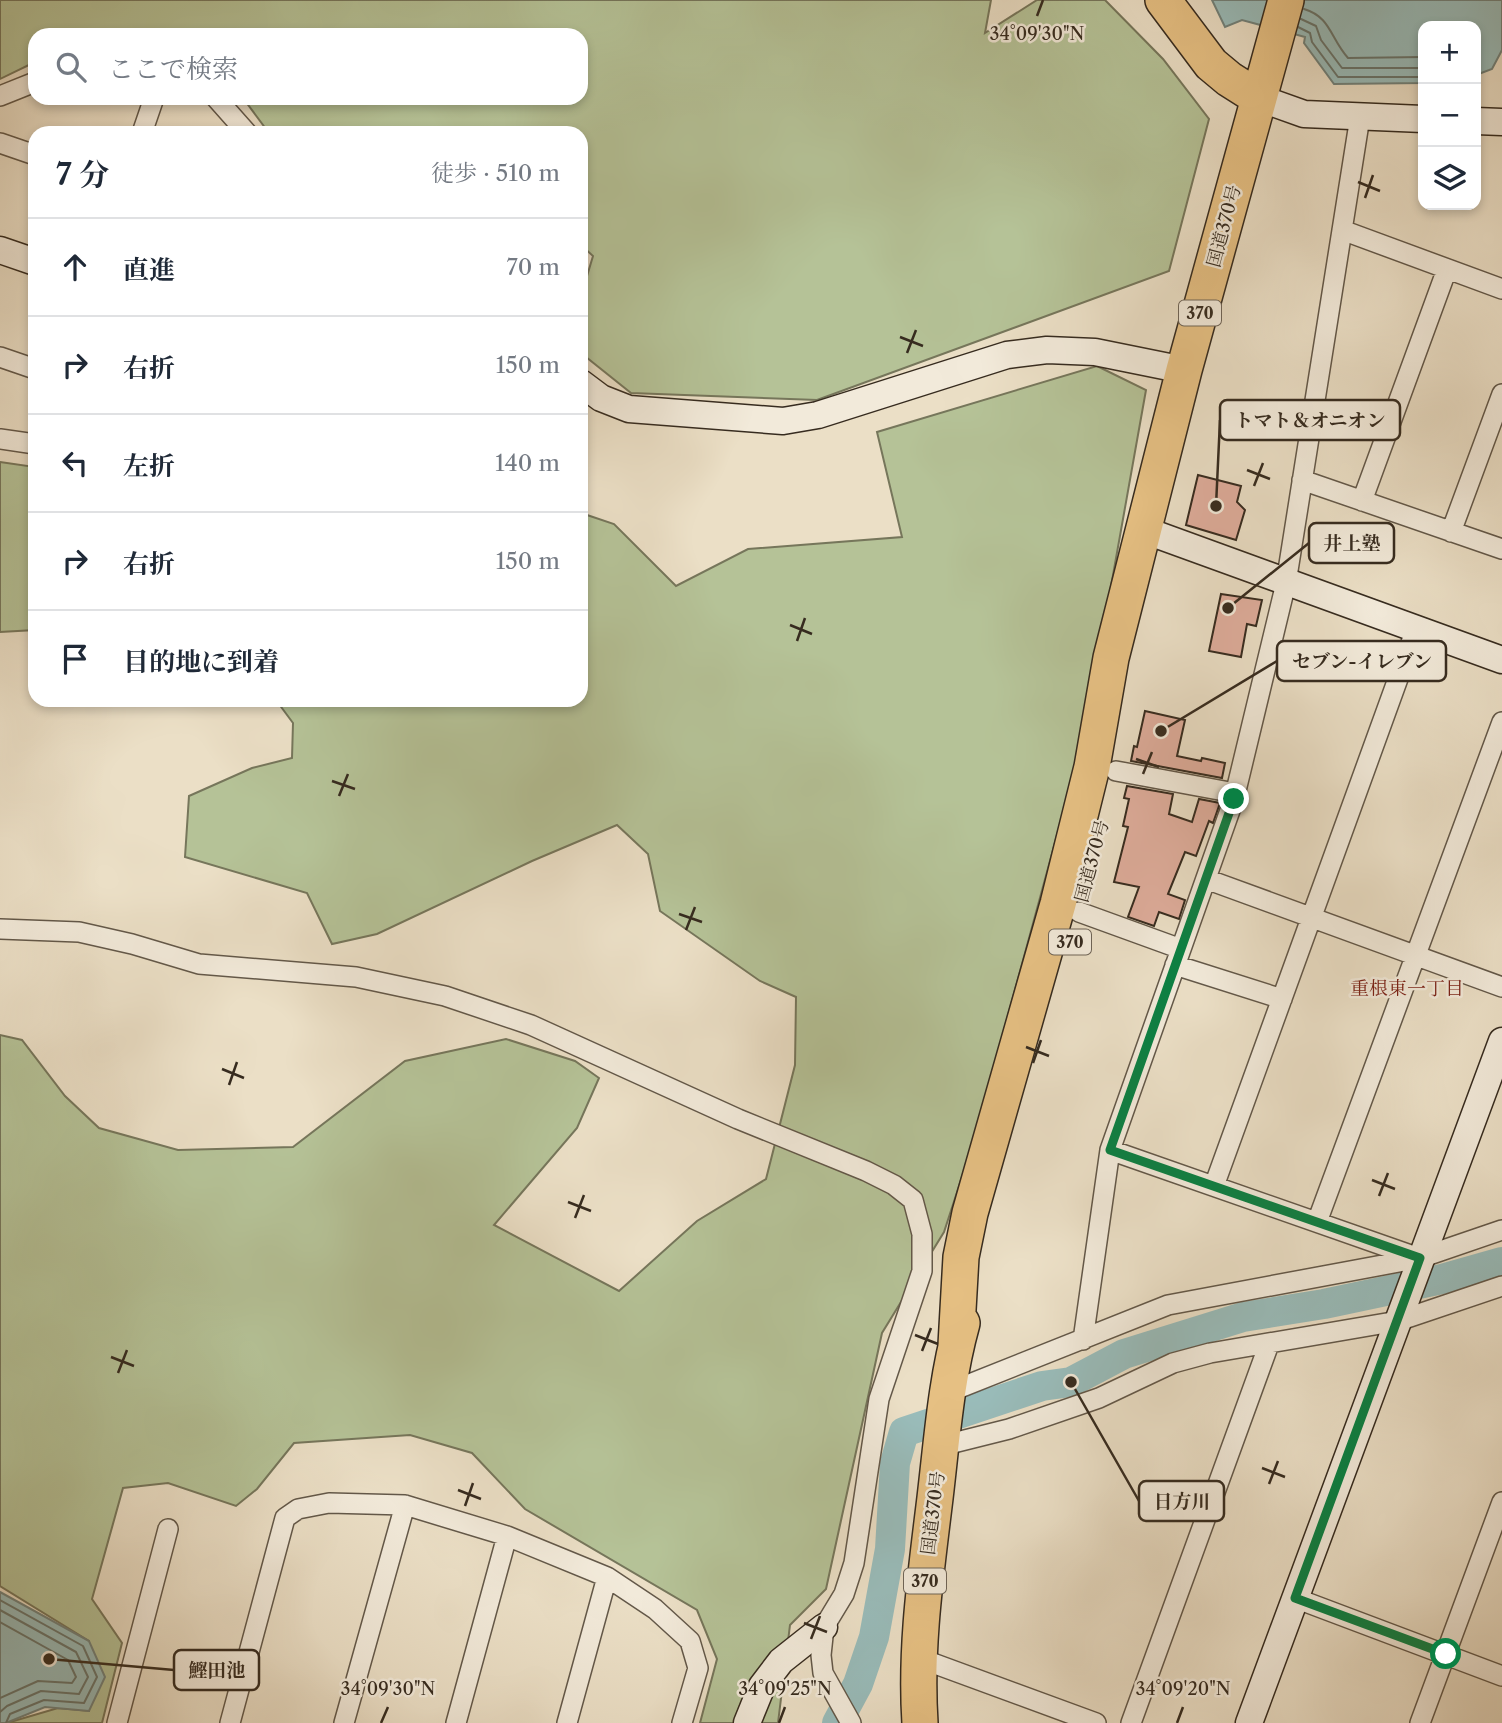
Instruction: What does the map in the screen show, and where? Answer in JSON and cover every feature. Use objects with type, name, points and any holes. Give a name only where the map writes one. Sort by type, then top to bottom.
[{"type":"highway","points":[[1163,0],[1211,64],[1228,79],[1259,98]]},
{"type":"highway","name":"370","points":[[1259,98],[1282,15]]},
{"type":"highway","name":"国道370号","points":[[956,1345],[961,1257],[970,1213],[1058,904],[1092,767],[1111,658],[1184,370],[1259,98]]},
{"type":"highway","name":"国道370号","points":[[920,1723],[919,1658],[922,1607],[947,1398],[956,1345],[990,1216],[1079,912],[1116,771],[1132,663],[1144,530]]},
{"type":"street","points":[[0,96],[28,85]]},
{"type":"street","points":[[1259,98],[1304,114],[1418,119]]},
{"type":"street","points":[[145,126],[152,105]]},
{"type":"street","points":[[222,105],[241,126]]},
{"type":"street","points":[[1083,1340],[1110,1150],[1236,793],[1286,583],[1360,117]]},
{"type":"street","points":[[1481,121],[1502,122]]},
{"type":"street","points":[[0,144],[28,153]]},
{"type":"street","points":[[1342,230],[1502,289]]},
{"type":"street","points":[[0,250],[28,260]]},
{"type":"street","points":[[1362,501],[1447,269]]},
{"type":"street","points":[[588,388],[601,398],[629,409],[783,421],[818,415],[1020,353],[1047,350],[1095,352],[1184,370]]},
{"type":"street","points":[[0,357],[28,367]]},
{"type":"street","points":[[1451,532],[1502,394]]},
{"type":"street","points":[[0,439],[28,443]]},
{"type":"street","points":[[1302,480],[1502,549]]},
{"type":"street","points":[[1144,530],[1502,660]]},
{"type":"street","points":[[1214,1186],[1416,629]]},
{"type":"street","points":[[1317,1222],[1502,722]]},
{"type":"street","points":[[1116,771],[1236,793]]},
{"type":"street","points":[[1206,879],[1502,987]]},
{"type":"street","points":[[1079,912],[1178,957],[1282,999]]},
{"type":"street","points":[[0,929],[79,932],[200,964],[356,977],[445,996],[531,1025],[738,1119],[866,1171],[894,1185],[913,1200],[922,1234],[922,1271],[879,1399],[855,1563],[844,1594],[824,1627],[781,1661],[762,1686],[747,1723]]},
{"type":"street","points":[[1249,1723],[1502,1041]]},
{"type":"street","points":[[1110,1150],[1317,1222],[1418,1266]]},
{"type":"street","points":[[947,1398],[1168,1305],[1418,1266],[1502,1230]]},
{"type":"street","points":[[942,1443],[1009,1429],[1099,1398],[1173,1363],[1210,1353],[1269,1344],[1399,1316],[1502,1286]]},
{"type":"street","points":[[1131,1723],[1269,1344]]},
{"type":"street","points":[[1420,1723],[1502,1502]]},
{"type":"street","points":[[230,1723],[285,1518],[298,1509],[329,1503],[405,1505],[507,1536],[607,1577],[655,1609],[691,1641],[698,1668],[682,1723]]},
{"type":"street","points":[[344,1723],[405,1505]]},
{"type":"street","points":[[117,1723],[168,1529]]},
{"type":"street","points":[[456,1723],[507,1536]]},
{"type":"street","points":[[567,1723],[607,1577]]},
{"type":"street","points":[[1295,1598],[1502,1676]]},
{"type":"street","points":[[824,1627],[821,1655],[823,1673],[851,1723]]},
{"type":"street","points":[[919,1658],[1097,1723]]},
{"type":"green space","points":[[0,0],[991,0],[985,33],[1037,0],[1105,0],[1163,59],[1209,119],[1169,271],[817,400],[631,393],[588,359],[588,273],[593,256],[588,251],[588,126],[264,126],[248,105],[588,105],[588,28],[28,28],[28,65],[0,79]]},
{"type":"green space","points":[[1097,366],[1146,390],[1085,732],[975,1137],[944,1232],[882,1333],[826,1589],[790,1625],[778,1723],[700,1723],[717,1659],[697,1610],[525,1509],[472,1453],[410,1435],[294,1443],[257,1489],[236,1506],[168,1483],[123,1488],[92,1599],[122,1643],[102,1723],[7,1723],[58,1708],[89,1711],[89,1641],[0,1586],[0,1035],[22,1040],[65,1096],[99,1128],[178,1150],[293,1147],[405,1061],[506,1039],[575,1061],[599,1078],[577,1128],[494,1225],[619,1291],[697,1221],[766,1179],[795,1065],[796,997],[760,981],[660,911],[648,854],[617,825],[532,861],[377,934],[332,944],[307,893],[185,857],[189,796],[252,768],[292,758],[293,723],[281,707],[588,707],[588,515],[614,524],[676,586],[748,549],[902,537],[877,432]]},
{"type":"green space","points":[[0,462],[28,466],[28,630],[0,632]]},
{"type":"water","points":[[1212,0],[1502,0],[1502,50],[1492,69],[1481,73],[1481,21],[1418,21],[1418,83],[1334,84],[1304,43],[1305,37],[1242,20],[1225,27]]},
{"type":"water","points":[[0,1592],[89,1641],[105,1677],[89,1711],[45,1707],[0,1723]]},
{"type":"building","points":[[1198,475],[1241,486],[1237,502],[1245,510],[1236,540],[1186,525]]},
{"type":"building","points":[[1221,594],[1262,600],[1256,626],[1247,624],[1241,657],[1209,651]]},
{"type":"building","points":[[1145,711],[1185,720],[1177,756],[1225,763],[1222,778],[1131,761]]},
{"type":"building","points":[[1127,786],[1173,794],[1169,814],[1192,822],[1199,799],[1220,803],[1213,823],[1209,821],[1196,856],[1185,852],[1168,894],[1185,900],[1179,919],[1159,912],[1154,926],[1128,917],[1139,887],[1114,882],[1128,827],[1123,826],[1129,799],[1124,798]]},
{"type":"waterway","points":[[837,1723],[858,1684],[874,1637],[890,1549],[895,1463],[904,1432],[1042,1386],[1071,1382],[1124,1354],[1243,1317],[1324,1304],[1442,1279],[1502,1262]]},
{"type":"place","name":"トマト＆オニオン","points":[[1216,506]]},
{"type":"place","name":"井上塾","points":[[1228,608]]},
{"type":"place","name":"セブン-イレブン","points":[[1161,731]]},
{"type":"place","name":"日方川","points":[[1071,1382]]},
{"type":"place","name":"鰹田池","points":[[49,1659]]},
{"type":"district","name":"重根東一丁目","points":[[1407,988]]},
{"type":"route","points":[[1234,799],[1110,1150],[1420,1258],[1295,1598],[1446,1654]]}]
